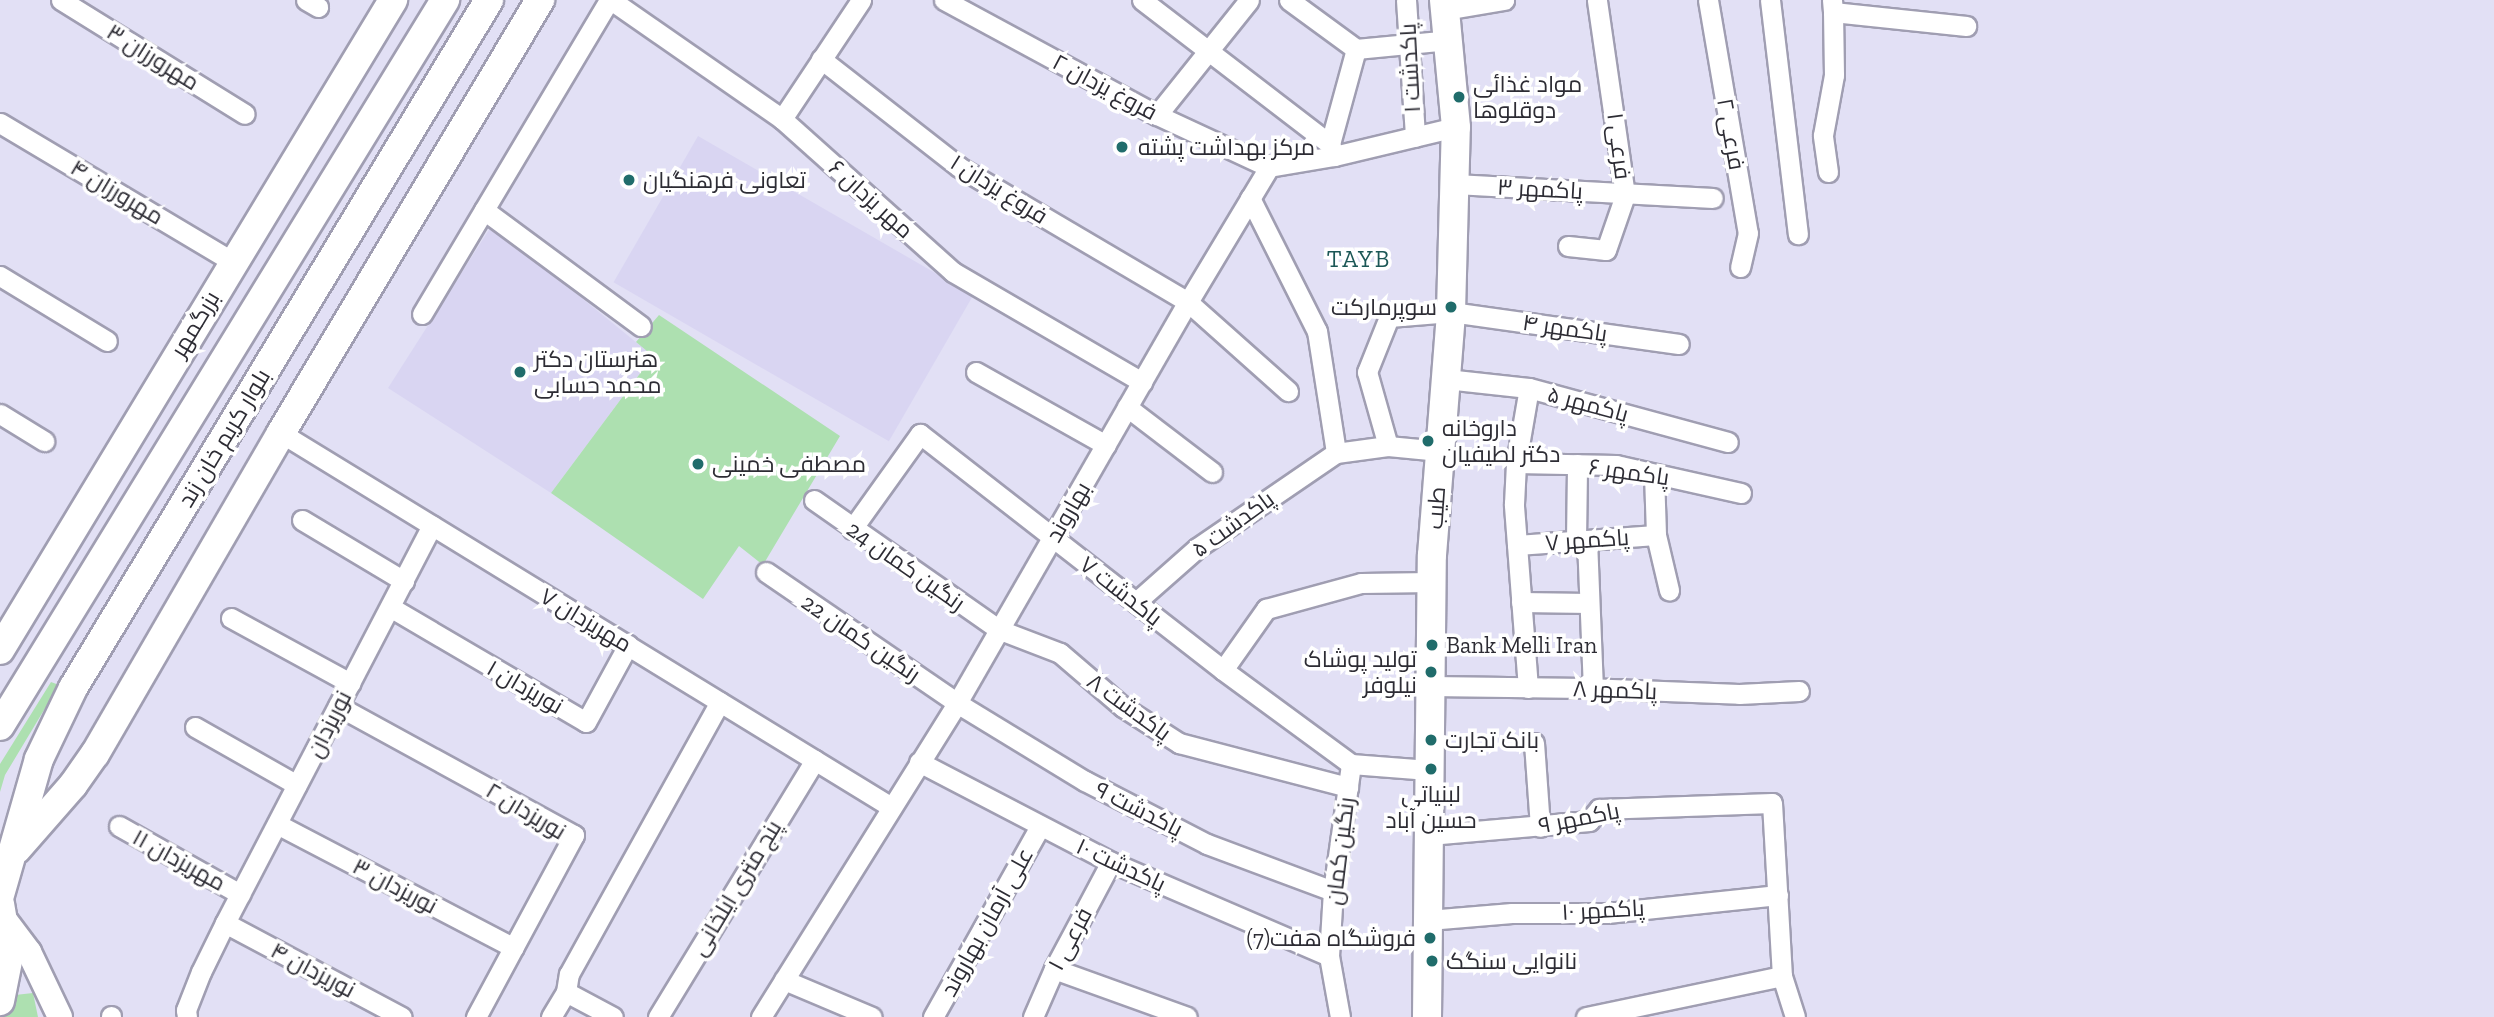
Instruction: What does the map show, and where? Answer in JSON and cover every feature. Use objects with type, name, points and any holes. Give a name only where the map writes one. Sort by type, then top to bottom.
[{"type":"main road","name":"بزرگمهر","points":[[0,650],[393,0]]},
{"type":"main road","name":"بلوار کریم خان زند","points":[[0,726],[445,0]]},
{"type":"main road","name":"بلوار کریم خان زند","points":[[2,906],[38,760],[74,688],[489,0]]},
{"type":"main road","points":[[13,854],[74,785],[96,754],[281,433],[540,0]]},
{"type":"main road","name":"طیب","points":[[1427,1017],[1432,582],[1451,312],[1456,127],[1445,5]]},
{"type":"main road","points":[[0,1001],[9,956],[2,906]]},
{"type":"street","name":"مهرورزان ۳","points":[[61,0],[245,114]]},
{"type":"street","name":"مهر یزدان ۶","points":[[610,0],[782,119],[953,272],[1142,382]]},
{"type":"street","points":[[422,314],[610,0]]},
{"type":"street","name":"فروغ یزدان ۲","points":[[944,0],[1157,115],[1269,167]]},
{"type":"street","points":[[1142,0],[1332,150]]},
{"type":"street","points":[[1157,115],[1249,0]]},
{"type":"street","points":[[1289,0],[1356,49],[1449,40]]},
{"type":"street","name":"پاکدشت ۱","points":[[1406,0],[1415,137]]},
{"type":"street","points":[[1445,5],[1504,0]]},
{"type":"street","name":"فرعی ۱","points":[[1568,246],[1606,250],[1625,195],[1597,0]]},
{"type":"street","name":"فرعی ۲","points":[[1708,0],[1748,233],[1740,267]]},
{"type":"street","points":[[1770,0],[1798,234]]},
{"type":"street","points":[[782,119],[821,60],[851,3]]},
{"type":"street","points":[[1828,172],[1823,135],[1834,75],[1833,6],[1966,26]]},
{"type":"street","points":[[1332,150],[1356,49]]},
{"type":"street","name":"فروغ یزدان ۱","points":[[821,60],[959,167],[1188,302],[1288,391]]},
{"type":"street","name":"مهرورزان ۴","points":[[0,123],[233,262]]},
{"type":"street","points":[[1269,167],[1332,150],[1415,137],[1456,127]]},
{"type":"street","name":"بهاروند","points":[[761,1017],[957,703],[1269,167]]},
{"type":"street","name":"پاکمهر ۳","points":[[1454,184],[1713,198]]},
{"type":"street","points":[[1250,198],[1317,331],[1336,453],[1388,446],[1440,451]]},
{"type":"street","points":[[484,210],[641,326]]},
{"type":"street","points":[[0,276],[107,341]]},
{"type":"street","name":"پاکمهر ۴","points":[[1388,446],[1367,372],[1389,317],[1451,312],[1679,344]]},
{"type":"street","points":[[976,372],[1106,445]]},
{"type":"street","name":"پاکمهر ۵","points":[[1446,379],[1529,388],[1728,442]]},
{"type":"street","points":[[1528,688],[1517,545],[1516,463],[1529,388]]},
{"type":"street","points":[[1127,407],[1212,472]]},
{"type":"street","points":[[0,414],[44,441]]},
{"type":"street","name":"مهریزدان ۷","points":[[281,433],[891,807]]},
{"type":"street","name":"پاکدشت ۷","points":[[852,529],[920,434],[1223,670],[1351,764]]},
{"type":"street","name":"پاکدشت ۵","points":[[1136,602],[1197,548],[1336,453]]},
{"type":"street","name":"پاکمهر ۶","points":[[1516,463],[1616,465],[1741,493]]},
{"type":"street","points":[[1577,464],[1593,688]]},
{"type":"street","points":[[1654,474],[1656,535],[1669,590]]},
{"type":"street","name":"رنگین کمان 24","points":[[814,500],[1000,630]]},
{"type":"street","points":[[302,520],[404,581]]},
{"type":"street","name":"نوریزدان","points":[[187,1017],[186,1010],[201,972],[225,923],[432,526]]},
{"type":"street","name":"پاکمهر ۷","points":[[1517,545],[1656,535]]},
{"type":"street","name":"رنگین کمان 22","points":[[766,572],[957,703]]},
{"type":"street","points":[[1223,670],[1266,609],[1361,583],[1432,582]]},
{"type":"street","points":[[1521,602],[1589,603]]},
{"type":"street","name":"نوریزدان ۱","points":[[390,607],[586,722],[628,645]]},
{"type":"street","points":[[231,618],[350,683]]},
{"type":"street","name":"پاکدشت ۸","points":[[1000,630],[1060,653],[1123,707],[1179,743],[1348,787]]},
{"type":"street","name":"پاکمهر ۸","points":[[1430,686],[1593,688],[1739,694],[1799,691]]},
{"type":"street","points":[[551,1017],[566,992],[569,974],[720,702]]},
{"type":"street","name":"پاکدشت ۹","points":[[957,703],[1085,781],[1208,844],[1333,891]]},
{"type":"street","name":"نوریزدان ۲","points":[[338,706],[574,835],[476,1017]]},
{"type":"street","points":[[195,727],[297,785]]},
{"type":"street","points":[[1534,743],[1540,827]]},
{"type":"street","name":"پنج متری ایلخانی","points":[[658,1017],[815,760]]},
{"type":"street","name":"پاکدشت ۱۰","points":[[919,762],[1111,862],[1329,956]]},
{"type":"street","name":"رنگین کمان","points":[[1340,1017],[1329,956],[1333,891],[1351,764],[1429,770]]},
{"type":"street","name":"پاکمهر ۹","points":[[1429,835],[1589,821],[1599,809],[1772,803],[1779,895]]},
{"type":"street","name":"نوریزدان ۳","points":[[277,824],[514,948]]},
{"type":"street","name":"مهریزدان ۱۱","points":[[119,826],[240,894]]},
{"type":"street","name":"علی آرمان بهاروند","points":[[933,1017],[1040,827]]},
{"type":"street","name":"فرعی ۱","points":[[1033,1017],[1054,969],[1111,862]]},
{"type":"street","points":[[1779,895],[1782,976],[1795,1017]]},
{"type":"street","name":"پاکمهر ۱۰","points":[[1428,920],[1512,913],[1607,913],[1779,895]]},
{"type":"street","points":[[2,906],[29,952],[60,1017]]},
{"type":"street","name":"نوریزدان ۴","points":[[225,923],[402,1017]]},
{"type":"street","points":[[1054,969],[1188,1017]]},
{"type":"street","points":[[1586,1017],[1782,976]]},
{"type":"street","points":[[784,980],[872,1017]]},
{"type":"street","points":[[566,992],[613,1017]]},
{"type":"shaded area","name":"مصطفی خمینی","points":[[698,136],[973,295],[889,441],[614,282]]},
{"type":"shaded area","name":"هنرستان دکتر محمد حسابی","points":[[492,225],[653,356],[551,493],[388,388]]},
{"type":"green space","name":"مصطفی خمینی","points":[[659,315],[840,436],[763,565],[739,546],[703,599],[551,493],[653,356],[636,342]]},
{"type":"green space","points":[[51,682],[59,685],[5,775],[0,792],[0,764]]},
{"type":"green space","points":[[33,993],[38,1017],[3,1017],[15,995]]},
{"type":"place","name":"مواد غذائی دوقلوها","points":[[1459,97]]},
{"type":"place","name":"مرکز بهداشت پشته","points":[[1122,147]]},
{"type":"place","name":"تعاونی فرهنگیان","points":[[629,180]]},
{"type":"place","name":"سوپرمارکت","points":[[1451,307]]},
{"type":"place","name":"هنرستان دکتر محمد حسابی","points":[[520,372]]},
{"type":"place","name":"داروخانه دکتر لطیفیان","points":[[1428,441]]},
{"type":"place","name":"مصطفی خمینی","points":[[698,464]]},
{"type":"place","name":"Bank Melli Iran","points":[[1432,645]]},
{"type":"place","name":"تولید پوشاک نیلوفر","points":[[1431,672]]},
{"type":"place","name":"بانک تجارت","points":[[1431,740]]},
{"type":"place","name":"لبنیاتی حسین آباد","points":[[1431,769]]},
{"type":"place","name":"فروشگاه هفت(7)","points":[[1430,938]]},
{"type":"place","name":"نانوایی سنگک","points":[[1432,961]]},
{"type":"district","name":"TAYB","points":[[1359,259]]}]
